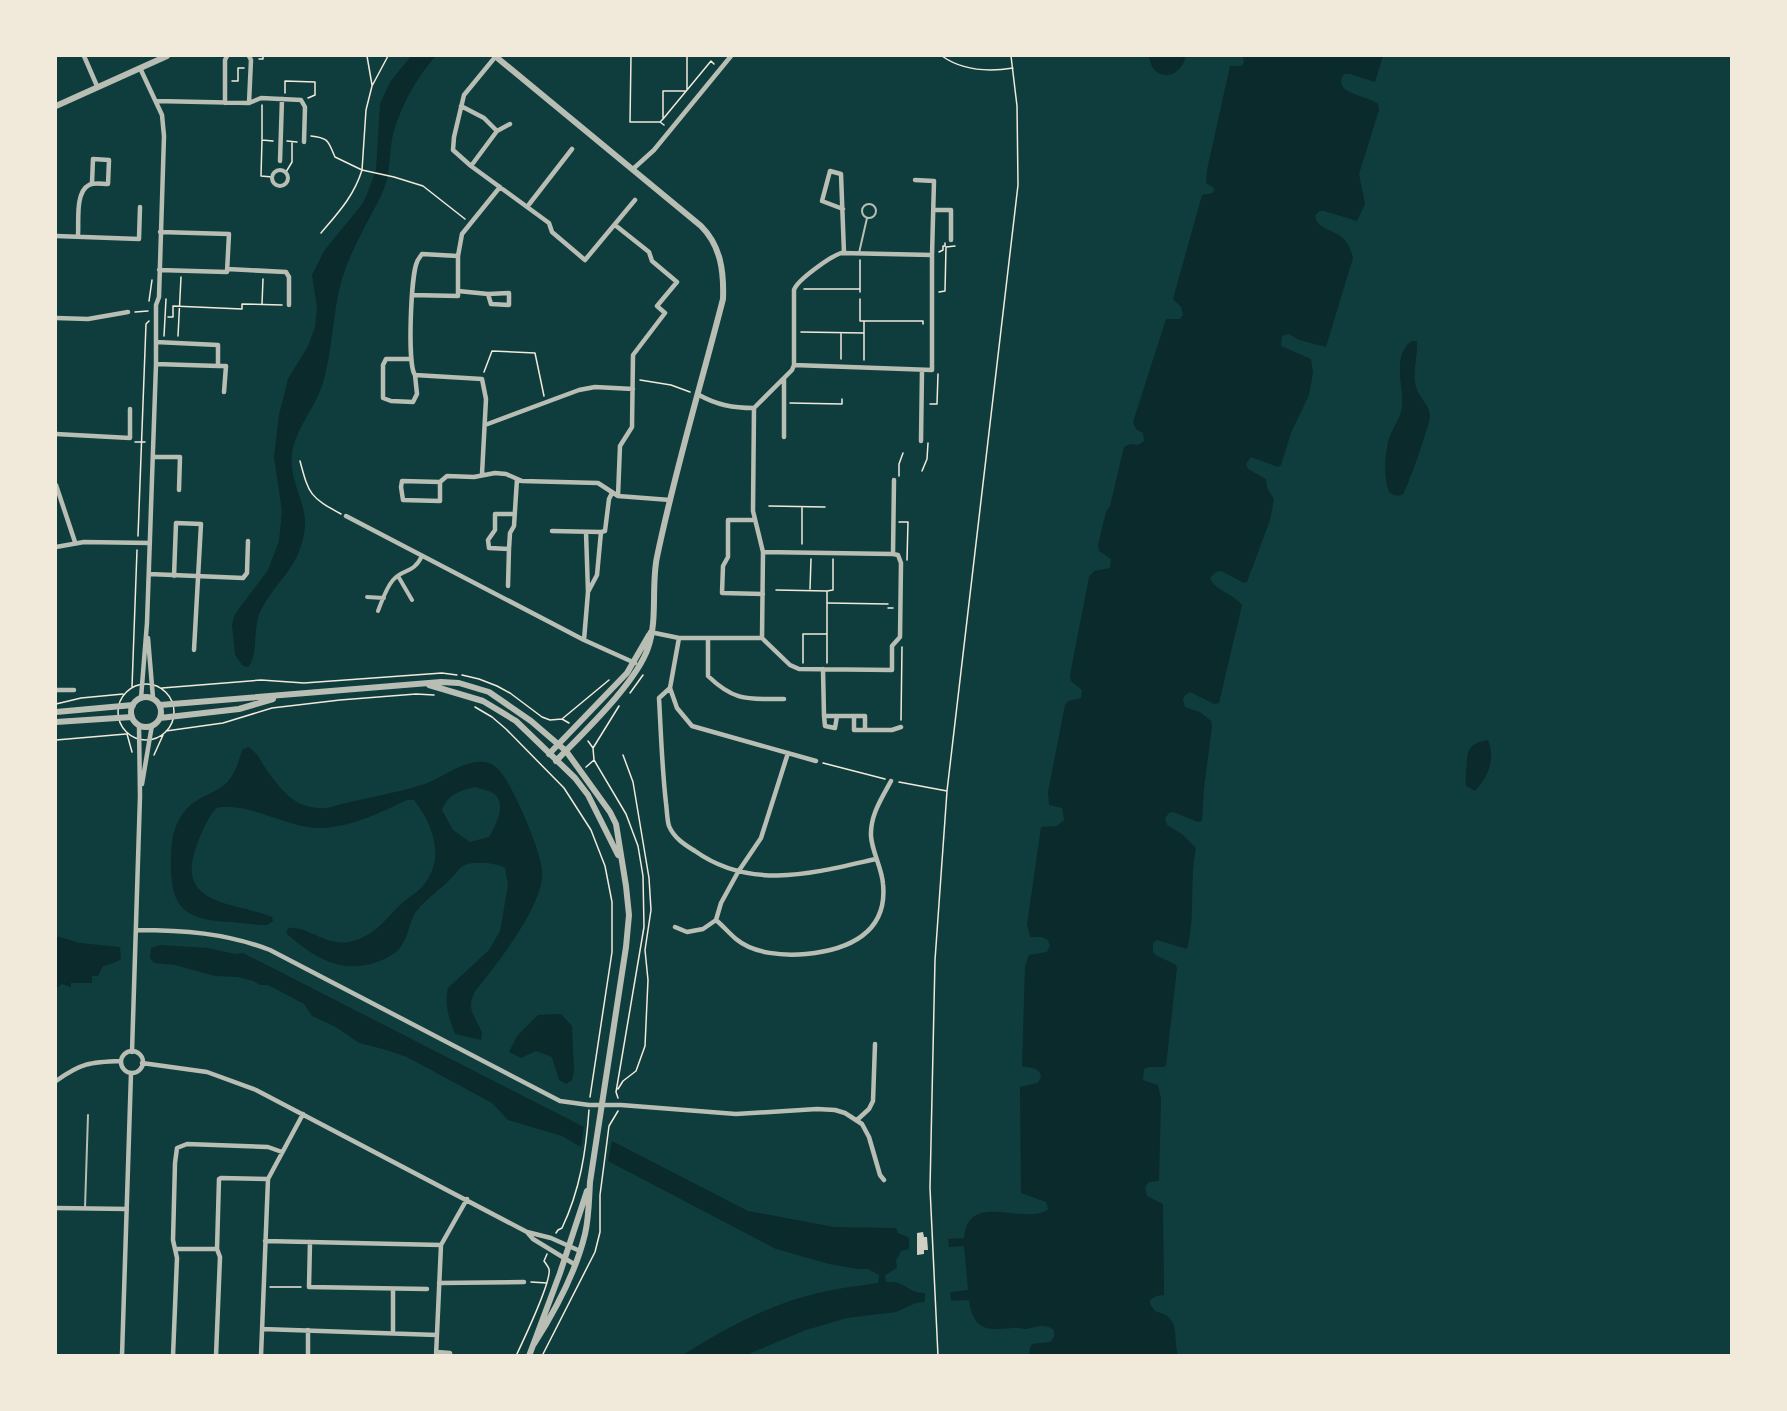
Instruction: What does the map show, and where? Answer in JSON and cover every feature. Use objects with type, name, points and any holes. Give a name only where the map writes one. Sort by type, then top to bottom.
[{"type":"street","points":[[84,56],[97,86]]},
{"type":"street","points":[[56,106],[167,56]]},
{"type":"street","points":[[225,103],[227,56]]},
{"type":"street","points":[[556,761],[623,688],[651,632],[656,560],[723,299],[723,276],[720,258],[710,235],[495,56],[464,95],[453,150],[471,166],[549,223],[552,232],[585,260],[635,200]]},
{"type":"street","points":[[633,169],[654,150],[731,56]]},
{"type":"street","points":[[249,103],[250,57]]},
{"type":"street","points":[[140,68],[156,101],[164,123],[165,136],[159,297],[156,305],[147,623],[141,698]]},
{"type":"street","points":[[156,101],[249,103],[262,98],[302,101],[305,106],[304,142]]},
{"type":"street","points":[[279,170],[286,172],[288,180],[282,186],[274,183],[272,177],[279,170],[283,99]]},
{"type":"street","points":[[461,106],[484,118],[497,131]]},
{"type":"street","points":[[471,166],[497,131],[510,124]]},
{"type":"street","points":[[527,207],[572,149]]},
{"type":"street","points":[[78,235],[81,194],[86,186],[92,183],[108,184],[109,160],[93,159],[92,183]]},
{"type":"street","points":[[843,209],[822,201],[830,171],[841,174],[843,209],[844,253]]},
{"type":"street","points":[[794,365],[932,370],[934,181],[915,180]]},
{"type":"street","points":[[412,295],[458,296],[458,256],[462,234],[500,187]]},
{"type":"street","points":[[56,236],[139,239],[140,207]]},
{"type":"street","points":[[934,210],[951,210],[951,240]]},
{"type":"street","points":[[552,531],[605,531],[609,499],[615,494],[620,446],[632,427],[633,355],[665,313],[657,306],[677,282],[652,261],[649,252],[615,225]]},
{"type":"street","points":[[159,270],[227,272],[229,234],[160,232]]},
{"type":"street","points":[[699,395],[712,402],[733,408],[754,408],[784,379],[794,365],[794,289],[798,282],[833,256],[844,253],[859,256],[932,255]]},
{"type":"street","points":[[410,359],[386,359],[383,365],[383,398],[391,401],[413,402],[417,394],[410,359],[412,295],[416,262],[422,254],[458,256]]},
{"type":"street","points":[[227,269],[280,271],[288,274],[289,305]]},
{"type":"street","points":[[458,291],[488,294],[491,292],[509,293],[509,304],[491,304],[488,294]]},
{"type":"street","points":[[56,318],[88,319],[128,312]]},
{"type":"street","points":[[156,342],[218,345],[218,366]]},
{"type":"street","points":[[156,364],[226,366],[224,392]]},
{"type":"street","points":[[921,441],[922,370]]},
{"type":"street","points":[[415,375],[482,379],[486,399],[482,474]]},
{"type":"street","points":[[784,379],[784,437]]},
{"type":"street","points":[[485,425],[579,390],[595,387],[633,388]]},
{"type":"street","points":[[754,408],[754,520],[763,552],[762,638]]},
{"type":"street","points":[[56,434],[130,438],[130,409]]},
{"type":"street","points":[[153,457],[180,457],[179,490]]},
{"type":"street","points":[[441,482],[402,482],[401,495],[403,500],[440,501],[441,482],[447,476],[474,477],[495,472],[522,481],[598,483],[615,494],[670,500]]},
{"type":"street","points":[[507,586],[510,533],[514,526],[517,479]]},
{"type":"street","points":[[893,554],[894,480]]},
{"type":"street","points":[[56,485],[75,542]]},
{"type":"street","points":[[509,549],[489,548],[488,540],[495,530],[495,514],[514,514]]},
{"type":"street","points":[[346,516],[585,640],[636,664]]},
{"type":"street","points":[[754,520],[728,520],[728,557],[723,566],[722,593],[763,594]]},
{"type":"street","points":[[174,576],[176,523],[201,524],[194,651]]},
{"type":"street","points":[[585,640],[588,592],[586,532]]},
{"type":"street","points":[[588,592],[597,575],[601,532]]},
{"type":"street","points":[[148,574],[245,577],[248,541]]},
{"type":"street","points":[[56,547],[75,542],[150,543]]},
{"type":"street","points":[[651,632],[679,638],[762,638],[796,668],[825,666],[892,670],[892,646],[900,637],[901,563],[898,555],[763,552]]},
{"type":"street","points":[[378,611],[391,583],[398,576],[414,568],[422,556]]},
{"type":"street","points":[[398,576],[412,600]]},
{"type":"street","points":[[367,597],[384,598]]},
{"type":"street","points":[[147,623],[153,698],[160,705],[160,718]]},
{"type":"street","points":[[679,638],[670,688],[677,708],[692,726],[816,761]]},
{"type":"street","points":[[708,638],[708,676],[724,691],[747,699],[784,699]]},
{"type":"street","points":[[549,754],[636,664]]},
{"type":"street","points":[[825,666],[825,726],[835,728],[837,716]]},
{"type":"street","points":[[160,705],[459,683],[489,692],[531,721],[566,751],[610,812],[616,824],[626,886],[629,915],[626,947],[601,1105],[588,1213],[580,1251],[553,1314],[534,1344]]},
{"type":"street","points":[[425,684],[483,701],[516,721],[575,778],[588,795],[622,861]]},
{"type":"street","points":[[670,688],[659,698],[664,784],[669,826],[680,841],[707,860],[738,872],[773,877],[825,870],[876,859]]},
{"type":"street","points":[[56,690],[74,690]]},
{"type":"street","points":[[133,705],[132,717],[139,725],[146,727],[160,718],[239,709],[288,694]]},
{"type":"street","points":[[56,712],[133,705],[141,698],[153,698]]},
{"type":"street","points":[[824,716],[865,716],[865,730]]},
{"type":"street","points":[[854,716],[854,730],[892,730],[901,727]]},
{"type":"street","points":[[56,722],[132,717]]},
{"type":"street","points":[[132,1052],[140,796],[139,725]]},
{"type":"street","points":[[140,796],[152,725]]},
{"type":"street","points":[[675,927],[687,932],[703,929],[716,920],[721,903],[738,872],[761,838],[788,753]]},
{"type":"street","points":[[716,920],[738,940],[758,950],[794,955],[837,949],[852,943],[868,932],[883,908],[883,883],[871,835],[874,812],[891,781]]},
{"type":"street","points":[[136,930],[203,933],[238,938],[270,950],[560,1101],[589,1105],[619,1105],[736,1114],[825,1109],[845,1113],[857,1120],[866,1130],[877,1168],[884,1180]]},
{"type":"street","points":[[857,1120],[869,1109],[873,1101],[875,1044]]},
{"type":"street","points":[[132,1052],[140,1055],[142,1063],[138,1071],[131,1073],[123,1069],[121,1061],[124,1055],[132,1052]]},
{"type":"street","points":[[56,1081],[87,1063],[121,1061]]},
{"type":"street","points":[[142,1063],[192,1069],[222,1076],[256,1090],[527,1232],[554,1239],[580,1251]]},
{"type":"street","points":[[122,1356],[131,1073]]},
{"type":"street","points":[[261,1356],[268,1179],[303,1114]]},
{"type":"street","points":[[173,1356],[177,1258],[173,1240],[176,1151],[179,1146],[187,1144],[268,1146],[282,1152]]},
{"type":"street","points":[[216,1356],[220,1257],[217,1249],[219,1178],[268,1179]]},
{"type":"street","points":[[529,1356],[565,1259],[590,1182]]},
{"type":"street","points":[[450,1356],[450,1353],[436,1354],[441,1245],[467,1199]]},
{"type":"street","points":[[56,1208],[127,1209]]},
{"type":"street","points":[[527,1232],[533,1239],[574,1264]]},
{"type":"street","points":[[265,1242],[441,1245]]},
{"type":"street","points":[[310,1242],[309,1287],[427,1289]]},
{"type":"street","points":[[176,1249],[217,1249]]},
{"type":"street","points":[[439,1283],[524,1282]]},
{"type":"street","points":[[393,1288],[393,1333]]},
{"type":"street","points":[[262,1329],[437,1335]]},
{"type":"street","points":[[308,1330],[308,1356]]},
{"type":"lane","points":[[859,256],[867,218],[863,208],[871,204],[876,208],[876,213],[872,218],[867,218]]},
{"type":"lane","points":[[85,1208],[88,1115]]},
{"type":"path","points":[[250,57],[263,59],[263,56]]},
{"type":"path","points":[[367,56],[372,86]]},
{"type":"path","points":[[321,233],[357,187],[362,170],[366,110],[372,86],[388,56]]},
{"type":"path","points":[[631,56],[630,122],[660,122],[670,129]]},
{"type":"path","points":[[686,91],[687,56]]},
{"type":"path","points":[[942,56],[951,62],[980,70],[1013,68]]},
{"type":"path","points":[[938,1356],[931,1217],[933,988],[947,791],[1018,184],[1019,145],[1011,56]]},
{"type":"path","points":[[660,122],[711,61],[715,65],[720,59]]},
{"type":"path","points":[[225,81],[238,81],[238,68],[250,69]]},
{"type":"path","points":[[283,99],[285,81],[315,82],[315,95],[302,101]]},
{"type":"path","points":[[663,119],[663,91],[686,91]]},
{"type":"path","points":[[262,98],[261,176],[272,177]]},
{"type":"path","points":[[304,135],[323,138],[330,142],[335,157],[362,170],[423,186],[470,223]]},
{"type":"path","points":[[262,140],[304,142]]},
{"type":"path","points":[[286,172],[292,162],[292,142]]},
{"type":"path","points":[[932,255],[943,250],[945,244]]},
{"type":"path","points":[[794,289],[860,291],[859,256]]},
{"type":"path","points":[[262,305],[263,270]]},
{"type":"path","points":[[178,343],[181,271]]},
{"type":"path","points":[[128,312],[149,311],[150,287]]},
{"type":"path","points":[[860,299],[860,321],[923,321],[923,324]]},
{"type":"path","points":[[168,306],[242,309],[242,304],[289,305]]},
{"type":"path","points":[[168,317],[173,317],[173,306]]},
{"type":"path","points":[[132,687],[146,324],[150,320]]},
{"type":"path","points":[[858,360],[864,361],[864,321]]},
{"type":"path","points":[[794,332],[864,333]]},
{"type":"path","points":[[841,333],[841,360]]},
{"type":"path","points":[[852,333],[852,339]]},
{"type":"path","points":[[482,379],[484,368],[492,351],[535,353],[546,402]]},
{"type":"path","points":[[633,379],[671,385],[699,395]]},
{"type":"path","points":[[784,403],[842,404],[842,399]]},
{"type":"path","points":[[899,472],[903,453]]},
{"type":"path","points":[[922,471],[927,453]]},
{"type":"path","points":[[300,461],[311,495],[346,516]]},
{"type":"path","points":[[769,506],[825,507]]},
{"type":"path","points":[[802,506],[802,553]]},
{"type":"path","points":[[810,590],[811,559]]},
{"type":"path","points":[[776,590],[833,590],[833,560]]},
{"type":"path","points":[[825,666],[827,591]]},
{"type":"path","points":[[827,603],[888,604]]},
{"type":"path","points":[[803,664],[803,633],[827,634]]},
{"type":"path","points":[[900,637],[902,646],[901,727]]},
{"type":"path","points":[[162,688],[261,680],[304,683],[442,673],[479,679],[510,693],[542,717],[550,720],[562,718],[613,677]]},
{"type":"path","points":[[141,684],[152,684],[162,688],[169,695],[173,705],[174,716],[166,731],[158,738],[150,740],[139,739],[128,734],[118,717],[118,706],[124,694],[132,687],[141,684]]},
{"type":"path","points":[[56,704],[81,698],[124,694]]},
{"type":"path","points":[[166,731],[202,728],[272,708],[294,705],[416,694],[439,696]]},
{"type":"path","points":[[468,704],[492,717],[506,729],[575,802],[591,830],[605,866],[612,902],[612,952],[589,1105],[587,1141],[578,1187],[562,1228],[558,1230],[554,1239]]},
{"type":"path","points":[[562,718],[574,729]]},
{"type":"path","points":[[56,740],[128,734]]},
{"type":"path","points":[[542,1356],[595,1252],[600,1232],[600,1195],[609,1126],[618,1112],[617,1090],[644,927],[643,876],[638,846],[626,814],[594,760],[593,748],[581,735]]},
{"type":"path","points":[[617,1090],[623,1081],[636,1071],[645,1046],[648,980],[645,950],[651,910],[649,878],[633,782],[622,755]]},
{"type":"path","points":[[816,761],[891,781],[947,791]]},
{"type":"path","points":[[516,1356],[547,1283],[549,1269],[544,1261],[549,1249]]},
{"type":"path","points":[[524,1282],[547,1283]]},
{"type":"path","points":[[263,1287],[309,1287]]},
{"type":"water","points":[[411,56],[436,56],[415,83],[403,106],[392,139],[384,188],[342,279],[322,386],[293,448],[292,470],[305,517],[303,541],[294,563],[261,610],[251,662],[248,667],[243,666],[235,655],[232,624],[235,614],[268,570],[279,541],[282,511],[274,457],[279,415],[288,379],[308,346],[315,327],[317,308],[312,275],[324,251],[363,203],[376,170],[380,104],[390,82]]},
{"type":"water","points":[[1149,56],[1186,56],[1178,70],[1166,75],[1155,70]]},
{"type":"water","points":[[1238,56],[1383,56],[1375,82],[1350,74],[1344,74],[1341,81],[1346,90],[1378,104],[1379,110],[1359,174],[1365,204],[1357,221],[1324,211],[1319,211],[1315,216],[1322,226],[1344,240],[1353,258],[1326,347],[1299,340],[1289,334],[1282,336],[1281,346],[1311,359],[1313,373],[1309,395],[1291,433],[1281,465],[1278,467],[1251,457],[1246,464],[1248,469],[1266,479],[1267,488],[1274,499],[1270,520],[1247,582],[1244,583],[1221,571],[1216,572],[1210,578],[1216,586],[1242,605],[1219,703],[1214,704],[1190,692],[1183,700],[1185,707],[1200,712],[1211,721],[1212,727],[1202,821],[1198,822],[1173,812],[1165,818],[1167,825],[1182,834],[1196,848],[1190,937],[1187,949],[1157,940],[1153,943],[1153,952],[1175,964],[1177,968],[1166,1066],[1144,1069],[1143,1080],[1158,1085],[1161,1099],[1159,1181],[1149,1182],[1145,1187],[1147,1196],[1163,1204],[1164,1295],[1156,1296],[1150,1300],[1150,1304],[1155,1311],[1173,1322],[1178,1355],[1029,1355],[1032,1344],[1050,1342],[1054,1337],[1054,1330],[1044,1326],[1026,1329],[988,1328],[978,1323],[969,1300],[951,1301],[950,1292],[968,1290],[964,1246],[949,1247],[948,1239],[964,1238],[968,1223],[976,1215],[987,1212],[1038,1213],[1048,1209],[1046,1202],[1021,1193],[1020,1087],[1037,1083],[1041,1078],[1036,1069],[1022,1066],[1025,966],[1029,955],[1047,952],[1050,946],[1048,940],[1042,937],[1030,937],[1027,925],[1041,827],[1057,826],[1064,820],[1062,808],[1049,805],[1048,792],[1065,705],[1068,701],[1081,698],[1082,690],[1071,681],[1070,675],[1089,577],[1094,571],[1110,568],[1111,559],[1099,551],[1098,545],[1124,447],[1130,444],[1138,445],[1144,441],[1143,433],[1136,429],[1133,422],[1166,319],[1180,319],[1183,315],[1181,307],[1173,299],[1202,195],[1213,193],[1214,188],[1206,183],[1207,170],[1230,66],[1241,66],[1244,63],[1243,57]]},
{"type":"water","points":[[1412,341],[1417,341],[1416,387],[1430,416],[1405,490],[1403,494],[1396,495],[1390,493],[1386,482],[1386,454],[1389,438],[1402,407],[1400,363],[1402,354]]},
{"type":"water","points":[[1488,740],[1491,761],[1484,780],[1475,791],[1466,786],[1469,750],[1475,744]]},
{"type":"water","points":[[248,747],[254,752],[290,798],[316,808],[327,808],[413,788],[476,762],[490,763],[499,770],[516,798],[539,854],[542,871],[536,901],[517,935],[474,993],[471,1010],[482,1033],[481,1040],[455,1034],[448,1011],[447,994],[448,988],[489,950],[500,931],[508,885],[505,868],[480,863],[462,866],[415,913],[405,940],[398,950],[377,962],[364,965],[340,965],[317,956],[286,933],[288,928],[296,928],[332,941],[357,940],[376,929],[422,887],[434,866],[434,843],[427,821],[414,800],[407,800],[362,820],[327,828],[303,826],[239,808],[216,808],[203,830],[194,854],[192,871],[195,884],[204,894],[215,900],[259,912],[272,917],[273,921],[267,925],[214,921],[190,914],[182,908],[173,889],[171,876],[173,834],[180,817],[189,806],[219,789],[229,780],[242,750]],"holes":[[[476,787],[496,796],[500,807],[495,826],[489,837],[470,842],[453,830],[442,810],[448,800],[456,794]]]},
{"type":"water","points":[[56,936],[80,943],[120,947],[121,959],[103,966],[98,976],[92,976],[92,983],[71,983],[71,987],[62,984],[56,988]]},
{"type":"water","points":[[160,945],[243,953],[584,1127],[581,1147],[562,1136],[508,1120],[492,1103],[407,1057],[359,1043],[336,1027],[312,1016],[304,1004],[268,985],[260,985],[238,977],[215,976],[175,965],[154,963],[150,958],[151,948]]},
{"type":"water","points":[[561,1014],[572,1026],[574,1072],[572,1080],[566,1084],[559,1080],[552,1057],[536,1051],[521,1058],[509,1052],[517,1036],[538,1015]]},
{"type":"water","points":[[612,1141],[748,1211],[834,1227],[896,1228],[898,1233],[909,1238],[909,1249],[901,1251],[896,1261],[897,1268],[885,1275],[886,1282],[898,1283],[925,1293],[925,1302],[916,1303],[896,1312],[847,1318],[806,1330],[746,1355],[683,1355],[731,1327],[782,1304],[840,1288],[878,1283],[879,1275],[868,1269],[829,1264],[776,1249],[608,1161]]},
{"type":"building","points":[[923,1232],[924,1237],[927,1237],[928,1250],[924,1250],[924,1254],[917,1255],[917,1233]]}]
